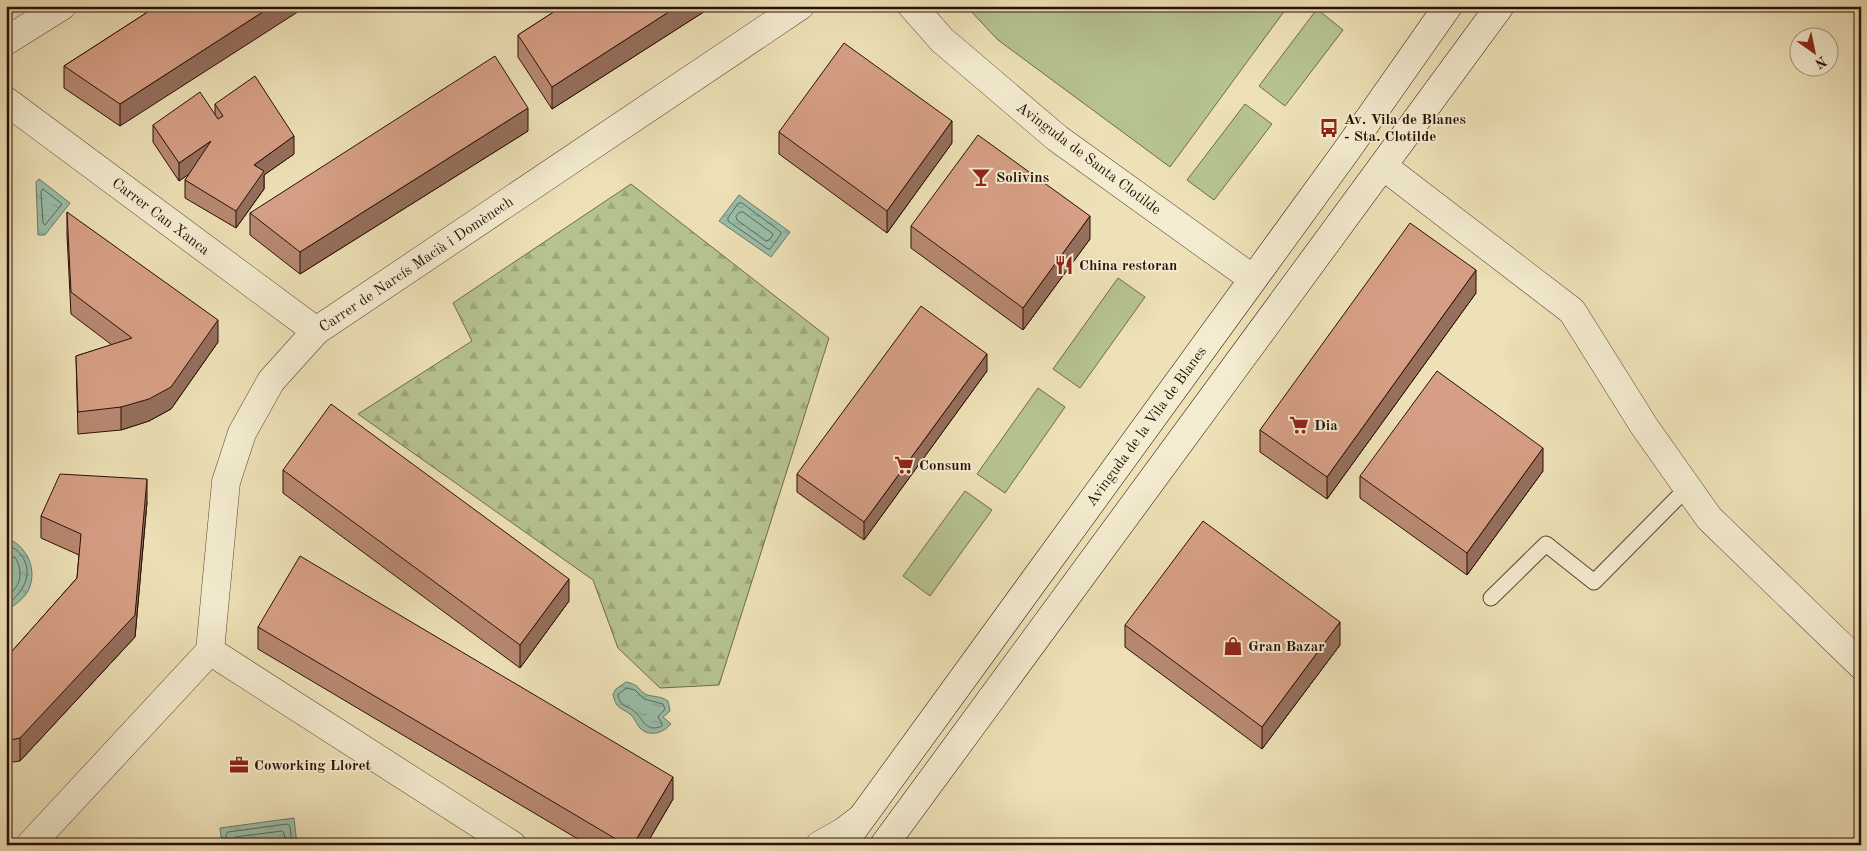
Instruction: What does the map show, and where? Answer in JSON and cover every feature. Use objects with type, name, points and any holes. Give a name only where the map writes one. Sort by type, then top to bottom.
[{"type":"street","points":[[6,41],[62,6]]},
{"type":"street","name":"Carrer de Narcís Macià i Domènech","points":[[210,651],[226,482],[242,433],[271,381],[316,331],[800,6]]},
{"type":"street","name":"Avinguda de Santa Clotilde","points":[[912,6],[942,40],[1057,138],[1253,279]]},
{"type":"street","name":"Avinguda de la Vila de Blanes","points":[[842,845],[1347,150],[1448,6]]},
{"type":"street","points":[[884,845],[1500,6]]},
{"type":"street","name":"Carrer Can Xanca","points":[[6,101],[316,331]]},
{"type":"street","points":[[1383,166],[1572,310],[1644,426],[1708,518],[1861,666]]},
{"type":"street","points":[[30,845],[210,651],[512,845]]},
{"type":"street","points":[[820,845],[843,832],[860,819]]},
{"type":"lane","points":[[1491,598],[1546,544],[1594,582],[1688,488]]},
{"type":"green space","points":[[966,6],[1288,6],[1170,167],[998,40]]},
{"type":"green space","points":[[1317,9],[1343,30],[1285,106],[1259,86]]},
{"type":"green space","points":[[1245,104],[1272,124],[1214,200],[1187,180]]},
{"type":"green space","points":[[631,184],[829,338],[719,685],[660,688],[618,648],[593,580],[358,414],[472,341],[453,303]]},
{"type":"green space","points":[[1118,278],[1145,297],[1080,388],[1053,369]]},
{"type":"green space","points":[[1038,388],[1065,407],[1005,493],[977,474]]},
{"type":"green space","points":[[965,491],[992,510],[930,596],[903,576]]},
{"type":"water","points":[[39,179],[70,203],[45,235],[38,235],[36,182]]},
{"type":"water","points":[[739,195],[790,232],[771,257],[719,221]]},
{"type":"water","points":[[11,540],[26,554],[32,575],[29,589],[25,595],[6,611],[6,550]]},
{"type":"water","points":[[626,682],[637,686],[647,695],[660,697],[668,701],[670,711],[663,717],[671,724],[664,730],[656,733],[647,732],[639,727],[631,715],[619,707],[614,699],[613,694],[616,689]]},
{"type":"water","points":[[294,818],[297,845],[222,845],[220,828]]},
{"type":"building","points":[[157,6],[272,6],[120,104],[64,66]]},
{"type":"building","points":[[563,6],[678,6],[552,87],[518,35]]},
{"type":"building","points":[[844,43],[952,121],[887,211],[779,132]]},
{"type":"building","points":[[495,56],[528,108],[300,252],[250,213]]},
{"type":"building","points":[[255,76],[294,136],[254,165],[264,171],[236,211],[185,180],[211,141],[179,163],[153,125],[200,92],[218,119],[223,116],[215,104]]},
{"type":"building","points":[[978,135],[1090,216],[1023,308],[911,226]]},
{"type":"building","points":[[67,212],[218,320],[171,387],[149,399],[121,407],[78,412],[76,356],[132,338],[71,292]]},
{"type":"building","points":[[1410,223],[1476,270],[1327,477],[1260,430]]},
{"type":"building","points":[[921,306],[987,354],[864,522],[797,474]]},
{"type":"building","points":[[6,362],[8,362],[11,399],[6,400]]},
{"type":"building","points":[[1437,371],[1543,448],[1467,553],[1360,476]]},
{"type":"building","points":[[331,404],[569,579],[520,645],[283,470]]},
{"type":"building","points":[[60,474],[147,479],[135,615],[20,738],[6,741],[6,658],[77,578],[81,534],[41,516]]},
{"type":"building","name":"Gran Bazar","points":[[1203,521],[1340,622],[1262,727],[1125,625]]},
{"type":"building","points":[[300,556],[673,777],[633,845],[626,845],[258,627]]},
{"type":"place","name":"Av. Vila de Blanes - Sta. Clotilde","points":[[1329,128]]},
{"type":"place","name":"Solivins","points":[[981,177]]},
{"type":"place","name":"China restoran","points":[[1064,265]]},
{"type":"place","name":"Dia","points":[[1299,425]]},
{"type":"place","name":"Consum","points":[[904,465]]},
{"type":"place","name":"Gran Bazar","points":[[1233,646]]},
{"type":"place","name":"Coworking Lloret","points":[[239,765]]}]
